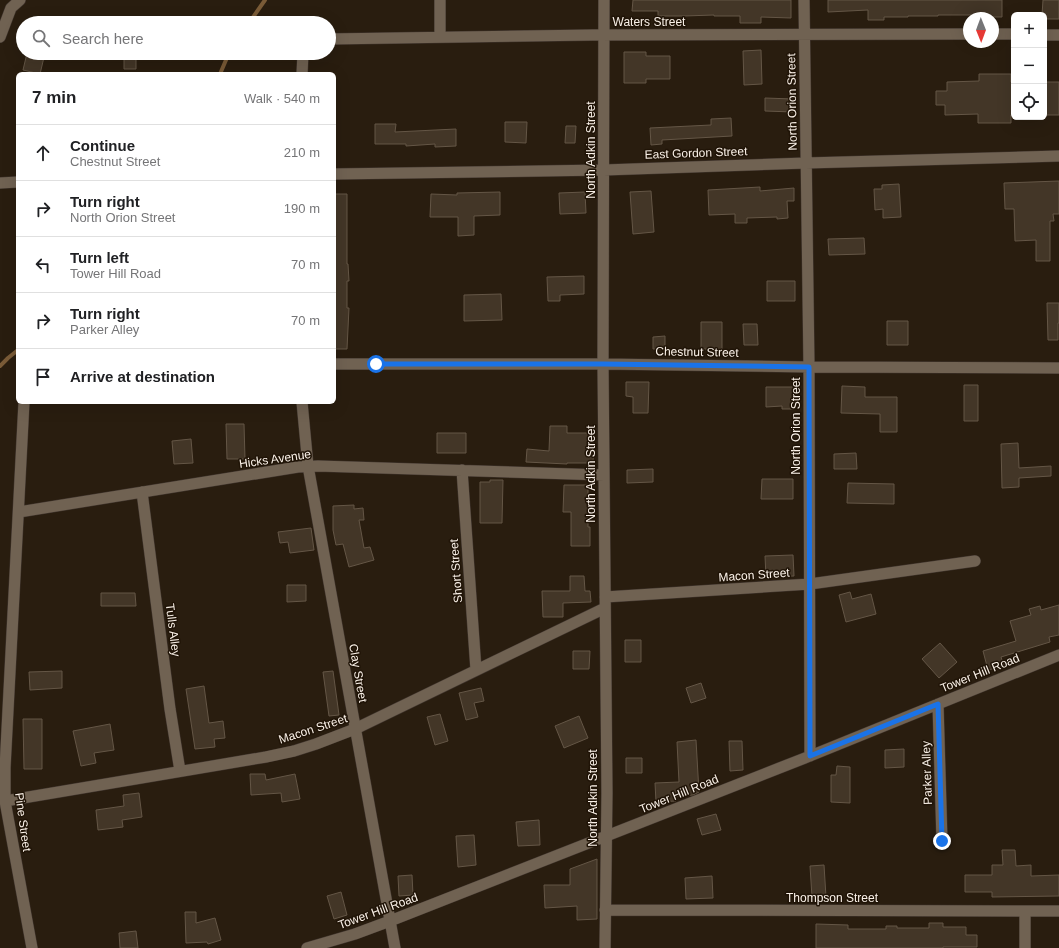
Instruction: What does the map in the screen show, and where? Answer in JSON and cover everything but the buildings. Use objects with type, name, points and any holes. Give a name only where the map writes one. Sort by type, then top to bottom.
[{"type":"street","points":[[0,37],[11,8],[20,0]]},
{"type":"street","points":[[440,0],[440,36]]},
{"type":"street","name":"North Adkin Street","points":[[604,0],[603,364],[606,837],[605,948]]},
{"type":"street","name":"North Orion Street","points":[[804,0],[809,367],[810,756]]},
{"type":"street","name":"Waters Street","points":[[336,38],[440,36],[963,34]]},
{"type":"street","points":[[999,34],[1011,34]]},
{"type":"street","points":[[1047,34],[1059,34]]},
{"type":"street","points":[[302,72],[303,60]]},
{"type":"street","name":"East Gordon Street","points":[[336,174],[604,170],[1059,156]]},
{"type":"street","points":[[0,183],[16,182]]},
{"type":"street","name":"Chestnut Street","points":[[336,364],[603,364],[1059,368]]},
{"type":"street","points":[[19,512],[24,404]]},
{"type":"street","name":"Clay Street","points":[[302,404],[308,466],[395,948]]},
{"type":"street","name":"Hicks Avenue","points":[[19,512],[308,466],[604,475]]},
{"type":"street","name":"Short Street","points":[[462,470],[476,670]]},
{"type":"street","name":"Tulls Alley","points":[[142,492],[170,708],[180,771]]},
{"type":"street","name":"Pine Street","points":[[19,512],[5,800],[32,948]]},
{"type":"street","name":"Macon Street","points":[[5,800],[266,757],[294,751],[316,744],[355,729],[476,670],[605,602],[810,584],[976,561]]},
{"type":"street","name":"Tower Hill Road","points":[[307,948],[355,934],[606,837],[1059,655]]},
{"type":"street","name":"Parker Alley","points":[[938,704],[942,841]]},
{"type":"street","name":"Thompson Street","points":[[605,910],[1059,911]]},
{"type":"street","points":[[1025,911],[1025,948]]},
{"type":"waterway","points":[[254,16],[265,0]]},
{"type":"waterway","points":[[221,72],[226,60]]},
{"type":"waterway","points":[[0,366],[16,352]]},
{"type":"route","points":[[376,364],[603,364],[809,367],[810,756],[938,704],[942,841]]}]
